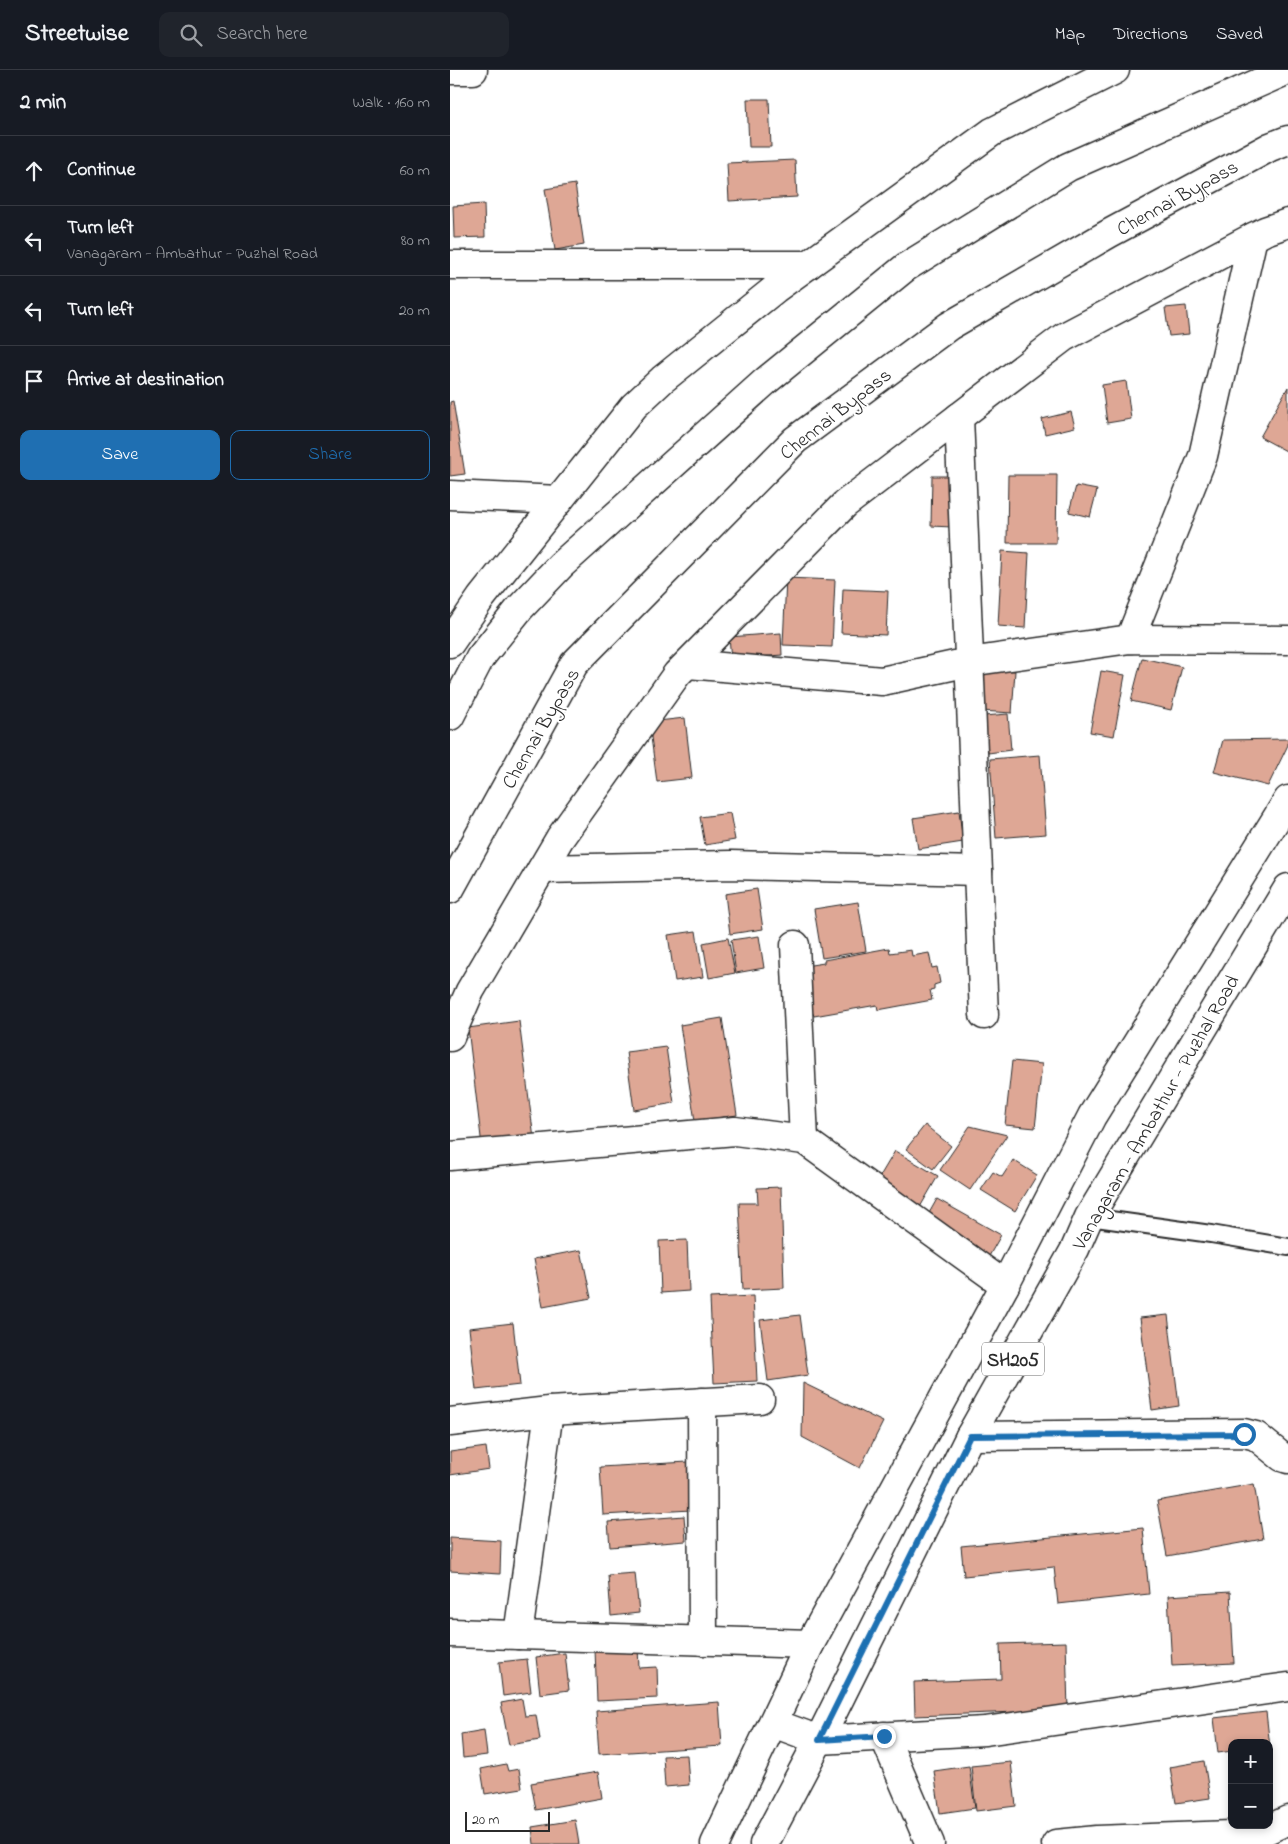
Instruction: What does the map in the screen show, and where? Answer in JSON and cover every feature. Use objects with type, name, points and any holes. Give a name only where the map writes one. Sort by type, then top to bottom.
[{"type":"main road","points":[[450,70],[473,70]]},
{"type":"main road","points":[[450,643],[481,598],[634,406],[663,379],[808,265],[992,132],[1113,70]]},
{"type":"main road","points":[[450,716],[480,658],[520,608],[561,565],[768,380],[906,266],[1068,167],[1288,70]]},
{"type":"main road","name":"Chennai Bypass","points":[[450,889],[574,664],[795,440],[949,326],[1110,233],[1279,143]]},
{"type":"main road","points":[[450,1036],[470,991],[542,868],[566,830],[678,674],[845,504],[1064,337],[1253,237],[1288,223]]},
{"type":"main road","points":[[1130,639],[1203,456],[1253,237]]},
{"type":"main road","points":[[450,264],[808,265]]},
{"type":"main road","points":[[959,417],[984,1015]]},
{"type":"main road","points":[[450,495],[559,500]]},
{"type":"main road","points":[[688,664],[882,681],[969,662],[1130,639],[1288,640]]},
{"type":"main road","points":[[715,1844],[810,1644],[1005,1285],[1092,1116],[1288,800]]},
{"type":"main road","points":[[542,868],[731,865],[978,871]]},
{"type":"main road","name":"Vanagaram - Ambathur - Puzhal Road","points":[[764,1844],[819,1740],[970,1436],[1074,1249],[1089,1217],[1288,888]]},
{"type":"main road","points":[[795,945],[804,1140]]},
{"type":"main road","points":[[450,1156],[735,1131],[804,1140],[1005,1285]]},
{"type":"main road","points":[[450,1422],[549,1411],[760,1399]]},
{"type":"main road","points":[[702,1402],[703,1641]]},
{"type":"main road","points":[[518,1635],[549,1411]]},
{"type":"main road","points":[[970,1436],[1244,1434],[1256,1436],[1282,1457],[1288,1459]]},
{"type":"main road","points":[[450,1632],[810,1644]]},
{"type":"main road","points":[[772,1723],[819,1740],[985,1731],[1288,1687]]},
{"type":"main road","points":[[884,1736],[930,1844]]},
{"type":"main road","points":[[1056,1844],[1097,1840],[1258,1834],[1288,1820]]},
{"type":"lane","points":[[1089,1217],[1288,1247]]},
{"type":"building","points":[[747,99],[769,99],[771,147],[749,147]]},
{"type":"building","points":[[795,160],[797,197],[729,201],[727,163]]},
{"type":"building","points":[[575,184],[584,245],[555,250],[545,189]]},
{"type":"building","points":[[484,204],[485,237],[454,238],[453,206]]},
{"type":"building","points":[[1186,306],[1189,334],[1169,336],[1165,308]]},
{"type":"building","points":[[1126,381],[1131,419],[1107,423],[1102,385]]},
{"type":"building","points":[[1288,387],[1288,452],[1260,437]]},
{"type":"building","points":[[453,401],[465,474],[450,476],[450,402]]},
{"type":"building","points":[[1071,412],[1075,427],[1045,434],[1042,419]]},
{"type":"building","points":[[1008,475],[1057,475],[1056,543],[1007,543]]},
{"type":"building","points":[[932,476],[954,476],[952,527],[931,526]]},
{"type":"building","points":[[1076,486],[1097,490],[1090,517],[1069,512]]},
{"type":"building","points":[[1002,551],[1029,553],[1025,628],[998,626]]},
{"type":"building","points":[[786,578],[835,580],[832,647],[783,645]]},
{"type":"building","points":[[843,589],[888,591],[886,635],[841,633]]},
{"type":"building","points":[[781,633],[782,655],[731,659],[729,637]]},
{"type":"building","points":[[1142,658],[1182,667],[1171,710],[1131,701]]},
{"type":"building","points":[[984,669],[1015,671],[1012,713],[981,711]]},
{"type":"building","points":[[1101,671],[1125,675],[1114,736],[1090,732]]},
{"type":"building","points":[[1008,714],[1011,750],[988,753],[984,716]]},
{"type":"building","points":[[685,718],[692,778],[657,782],[649,722]]},
{"type":"building","points":[[1288,739],[1288,745],[1268,786],[1214,772],[1223,740]]},
{"type":"building","points":[[1040,755],[1046,834],[996,838],[990,759]]},
{"type":"building","points":[[959,811],[963,842],[918,849],[913,818]]},
{"type":"building","points":[[730,813],[735,840],[705,845],[700,817]]},
{"type":"building","points":[[757,889],[763,929],[730,934],[725,894]]},
{"type":"building","points":[[858,902],[866,951],[822,958],[814,909]]},
{"type":"building","points":[[696,931],[703,977],[675,981],[668,935]]},
{"type":"building","points":[[759,936],[764,968],[736,973],[731,940]]},
{"type":"building","points":[[728,938],[735,973],[709,978],[703,943]]},
{"type":"building","points":[[889,948],[890,953],[911,950],[912,956],[929,953],[932,968],[937,967],[940,983],[934,985],[934,989],[930,990],[932,1000],[878,1010],[877,1005],[814,1016],[813,1013],[806,1014],[798,967],[824,963],[824,960]]},
{"type":"building","points":[[722,1018],[737,1115],[695,1121],[680,1025]]},
{"type":"building","points":[[519,1021],[534,1139],[482,1146],[468,1028]]},
{"type":"building","points":[[666,1047],[674,1103],[634,1110],[626,1052]]},
{"type":"building","points":[[1012,1061],[1042,1064],[1035,1128],[1005,1125]]},
{"type":"building","points":[[925,1125],[951,1146],[933,1169],[906,1149]]},
{"type":"building","points":[[970,1126],[1007,1135],[970,1190],[940,1170]]},
{"type":"building","points":[[895,1151],[938,1176],[916,1214],[873,1188]]},
{"type":"building","points":[[1013,1160],[1037,1175],[1015,1211],[981,1190],[993,1172],[1002,1177]]},
{"type":"building","points":[[781,1187],[784,1288],[743,1290],[739,1203],[758,1203],[757,1188]]},
{"type":"building","points":[[937,1199],[1001,1235],[988,1258],[924,1222]]},
{"type":"building","points":[[687,1240],[689,1291],[661,1293],[659,1241]]},
{"type":"building","points":[[581,1250],[591,1298],[543,1307],[534,1259]]},
{"type":"building","points":[[753,1296],[757,1381],[714,1383],[710,1298]]},
{"type":"building","points":[[800,1315],[808,1375],[768,1381],[760,1320]]},
{"type":"building","points":[[1168,1315],[1179,1406],[1152,1410],[1140,1318]]},
{"type":"building","points":[[513,1323],[520,1385],[476,1390],[469,1328]]},
{"type":"building","points":[[803,1383],[883,1422],[860,1468],[802,1437]]},
{"type":"building","points":[[486,1447],[489,1469],[450,1475],[450,1452]]},
{"type":"building","points":[[688,1462],[691,1510],[603,1515],[600,1467]]},
{"type":"building","points":[[1254,1484],[1263,1539],[1167,1556],[1157,1501]]},
{"type":"building","points":[[684,1516],[686,1541],[610,1547],[608,1522]]},
{"type":"building","points":[[1143,1528],[1149,1594],[1058,1604],[1054,1567],[964,1576],[961,1546]]},
{"type":"building","points":[[450,1538],[501,1541],[500,1574],[450,1571]]},
{"type":"building","points":[[635,1573],[639,1613],[611,1616],[608,1575]]},
{"type":"building","points":[[1230,1592],[1234,1663],[1172,1666],[1168,1596]]},
{"type":"building","points":[[1066,1642],[1068,1710],[915,1716],[914,1682],[1001,1679],[1000,1644]]},
{"type":"building","points":[[638,1648],[639,1668],[657,1667],[658,1698],[597,1701],[595,1650]]},
{"type":"building","points":[[565,1653],[569,1690],[540,1694],[536,1657]]},
{"type":"building","points":[[527,1659],[531,1692],[503,1696],[499,1662]]},
{"type":"building","points":[[522,1699],[525,1716],[536,1715],[540,1740],[509,1745],[501,1703]]},
{"type":"building","points":[[719,1702],[722,1746],[599,1754],[596,1711]]},
{"type":"building","points":[[1266,1712],[1269,1739],[1228,1739],[1228,1752],[1218,1753],[1214,1718]]},
{"type":"building","points":[[484,1730],[487,1755],[463,1758],[461,1734]]},
{"type":"building","points":[[687,1755],[689,1785],[665,1787],[663,1756]]},
{"type":"building","points":[[1204,1761],[1210,1798],[1176,1803],[1170,1767]]},
{"type":"building","points":[[1011,1762],[1016,1806],[976,1811],[971,1766]]},
{"type":"building","points":[[506,1764],[508,1771],[519,1769],[522,1788],[485,1794],[481,1769]]},
{"type":"building","points":[[969,1766],[975,1808],[940,1813],[934,1771]]},
{"type":"building","points":[[598,1772],[602,1798],[536,1810],[531,1783]]},
{"type":"building","points":[[575,1820],[579,1844],[534,1844],[532,1827]]},
{"type":"route","points":[[884,1736],[819,1740],[970,1436],[1244,1434]]}]
